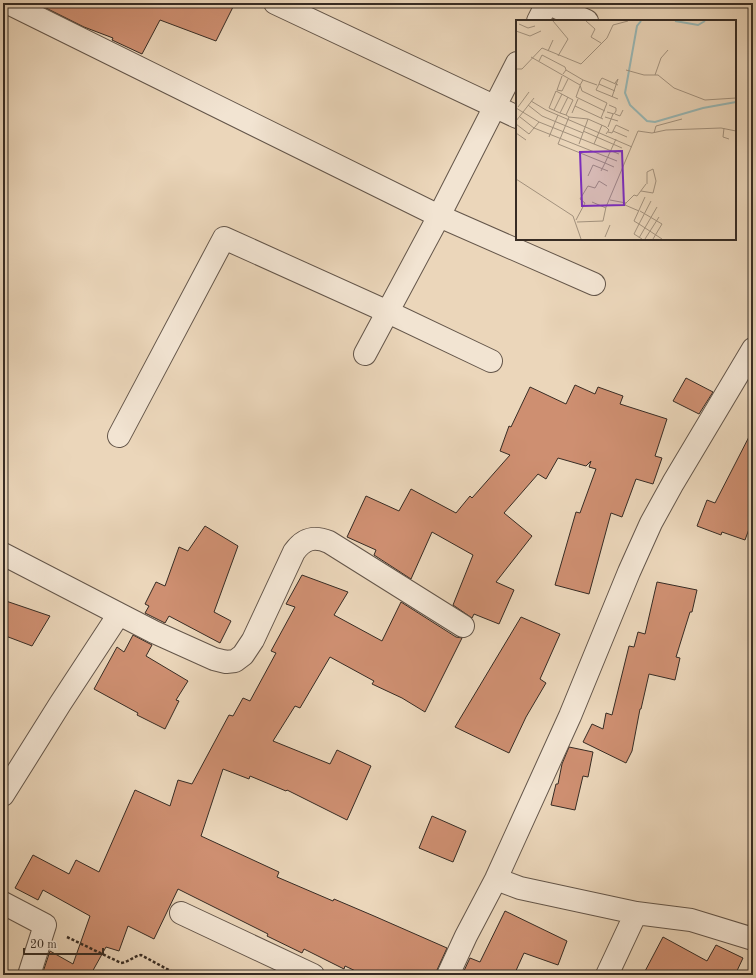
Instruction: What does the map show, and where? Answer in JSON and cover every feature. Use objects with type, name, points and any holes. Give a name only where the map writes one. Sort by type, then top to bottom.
[{"type":"street","points":[[8,3],[439,216],[594,284]]},
{"type":"street","points":[[275,3],[516,116]]},
{"type":"street","points":[[538,20],[547,3],[585,20]]},
{"type":"street","points":[[365,354],[439,216],[516,65]]},
{"type":"street","points":[[119,436],[224,238],[388,312],[491,361]]},
{"type":"street","points":[[448,975],[466,936],[496,879],[570,716],[629,572],[651,523],[673,483],[753,349]]},
{"type":"street","points":[[3,554],[154,632],[214,659],[226,662],[235,661],[242,655],[253,640],[294,552],[299,544],[313,538],[320,538],[330,542],[463,626]]},
{"type":"street","points":[[3,795],[119,614]]},
{"type":"street","points":[[496,879],[520,888],[636,913],[691,920],[753,939]]},
{"type":"street","points":[[3,903],[45,925],[29,975]]},
{"type":"street","points":[[181,913],[313,975]]},
{"type":"street","points":[[607,975],[636,913]]},
{"type":"path","points":[[45,925],[80,944],[118,961],[124,963],[136,956],[141,955],[178,975]]},
{"type":"building","points":[[36,3],[235,3],[216,41],[160,20],[142,54],[112,40],[113,38],[84,27]]},
{"type":"building","points":[[686,378],[713,392],[699,414],[673,401]]},
{"type":"building","points":[[575,385],[595,394],[598,387],[623,396],[620,404],[667,419],[655,456],[662,458],[653,484],[636,479],[622,517],[611,513],[589,594],[555,585],[576,512],[580,513],[596,469],[589,467],[591,461],[586,466],[558,458],[546,479],[538,474],[504,513],[532,536],[496,582],[514,590],[499,624],[474,614],[472,618],[453,605],[473,555],[432,532],[411,579],[374,555],[376,550],[347,537],[366,496],[399,511],[411,489],[456,513],[470,496],[472,498],[510,455],[500,451],[509,426],[511,427],[530,387],[566,404]]},
{"type":"building","points":[[753,429],[753,518],[745,540],[722,532],[721,535],[697,526],[707,500],[715,503]]},
{"type":"building","points":[[205,526],[238,546],[214,612],[231,621],[220,643],[169,616],[165,623],[145,613],[149,606],[145,604],[156,582],[165,586],[179,547],[188,551]]},
{"type":"building","points":[[302,575],[348,592],[334,615],[382,641],[401,602],[456,637],[462,638],[425,712],[402,698],[372,684],[374,681],[330,657],[300,708],[295,706],[273,741],[330,764],[337,750],[371,766],[347,820],[287,790],[286,791],[250,776],[249,779],[223,769],[201,836],[279,872],[277,877],[333,901],[334,899],[447,948],[436,975],[364,975],[345,966],[344,969],[304,949],[302,953],[267,936],[268,934],[178,889],[154,939],[128,926],[119,951],[106,947],[91,974],[92,975],[42,975],[50,951],[73,964],[90,916],[43,890],[38,900],[15,888],[33,855],[69,874],[76,860],[99,872],[135,790],[170,806],[178,780],[192,784],[229,715],[233,716],[243,698],[250,701],[276,653],[271,651],[295,607],[286,604]]},
{"type":"building","points":[[657,582],[697,590],[692,612],[690,612],[676,657],[680,658],[675,680],[649,674],[640,709],[632,751],[626,763],[583,742],[592,724],[603,729],[606,713],[612,715],[629,646],[634,647],[638,632],[645,634]]},
{"type":"building","points":[[3,600],[50,616],[32,646],[3,635]]},
{"type":"building","points":[[521,617],[560,634],[540,679],[546,683],[526,717],[509,753],[455,727]]},
{"type":"building","points":[[133,635],[152,645],[146,656],[188,681],[176,700],[179,701],[165,729],[137,715],[138,713],[94,689],[117,647],[124,652]]},
{"type":"building","points":[[569,747],[593,752],[588,777],[583,776],[575,810],[551,805],[556,784],[558,784],[562,764]]},
{"type":"building","points":[[432,816],[466,831],[453,862],[419,848]]},
{"type":"building","points":[[505,911],[567,941],[558,965],[524,953],[514,975],[462,975],[470,958],[480,962]]},
{"type":"building","points":[[663,937],[707,961],[716,945],[743,958],[735,975],[643,975]]}]
